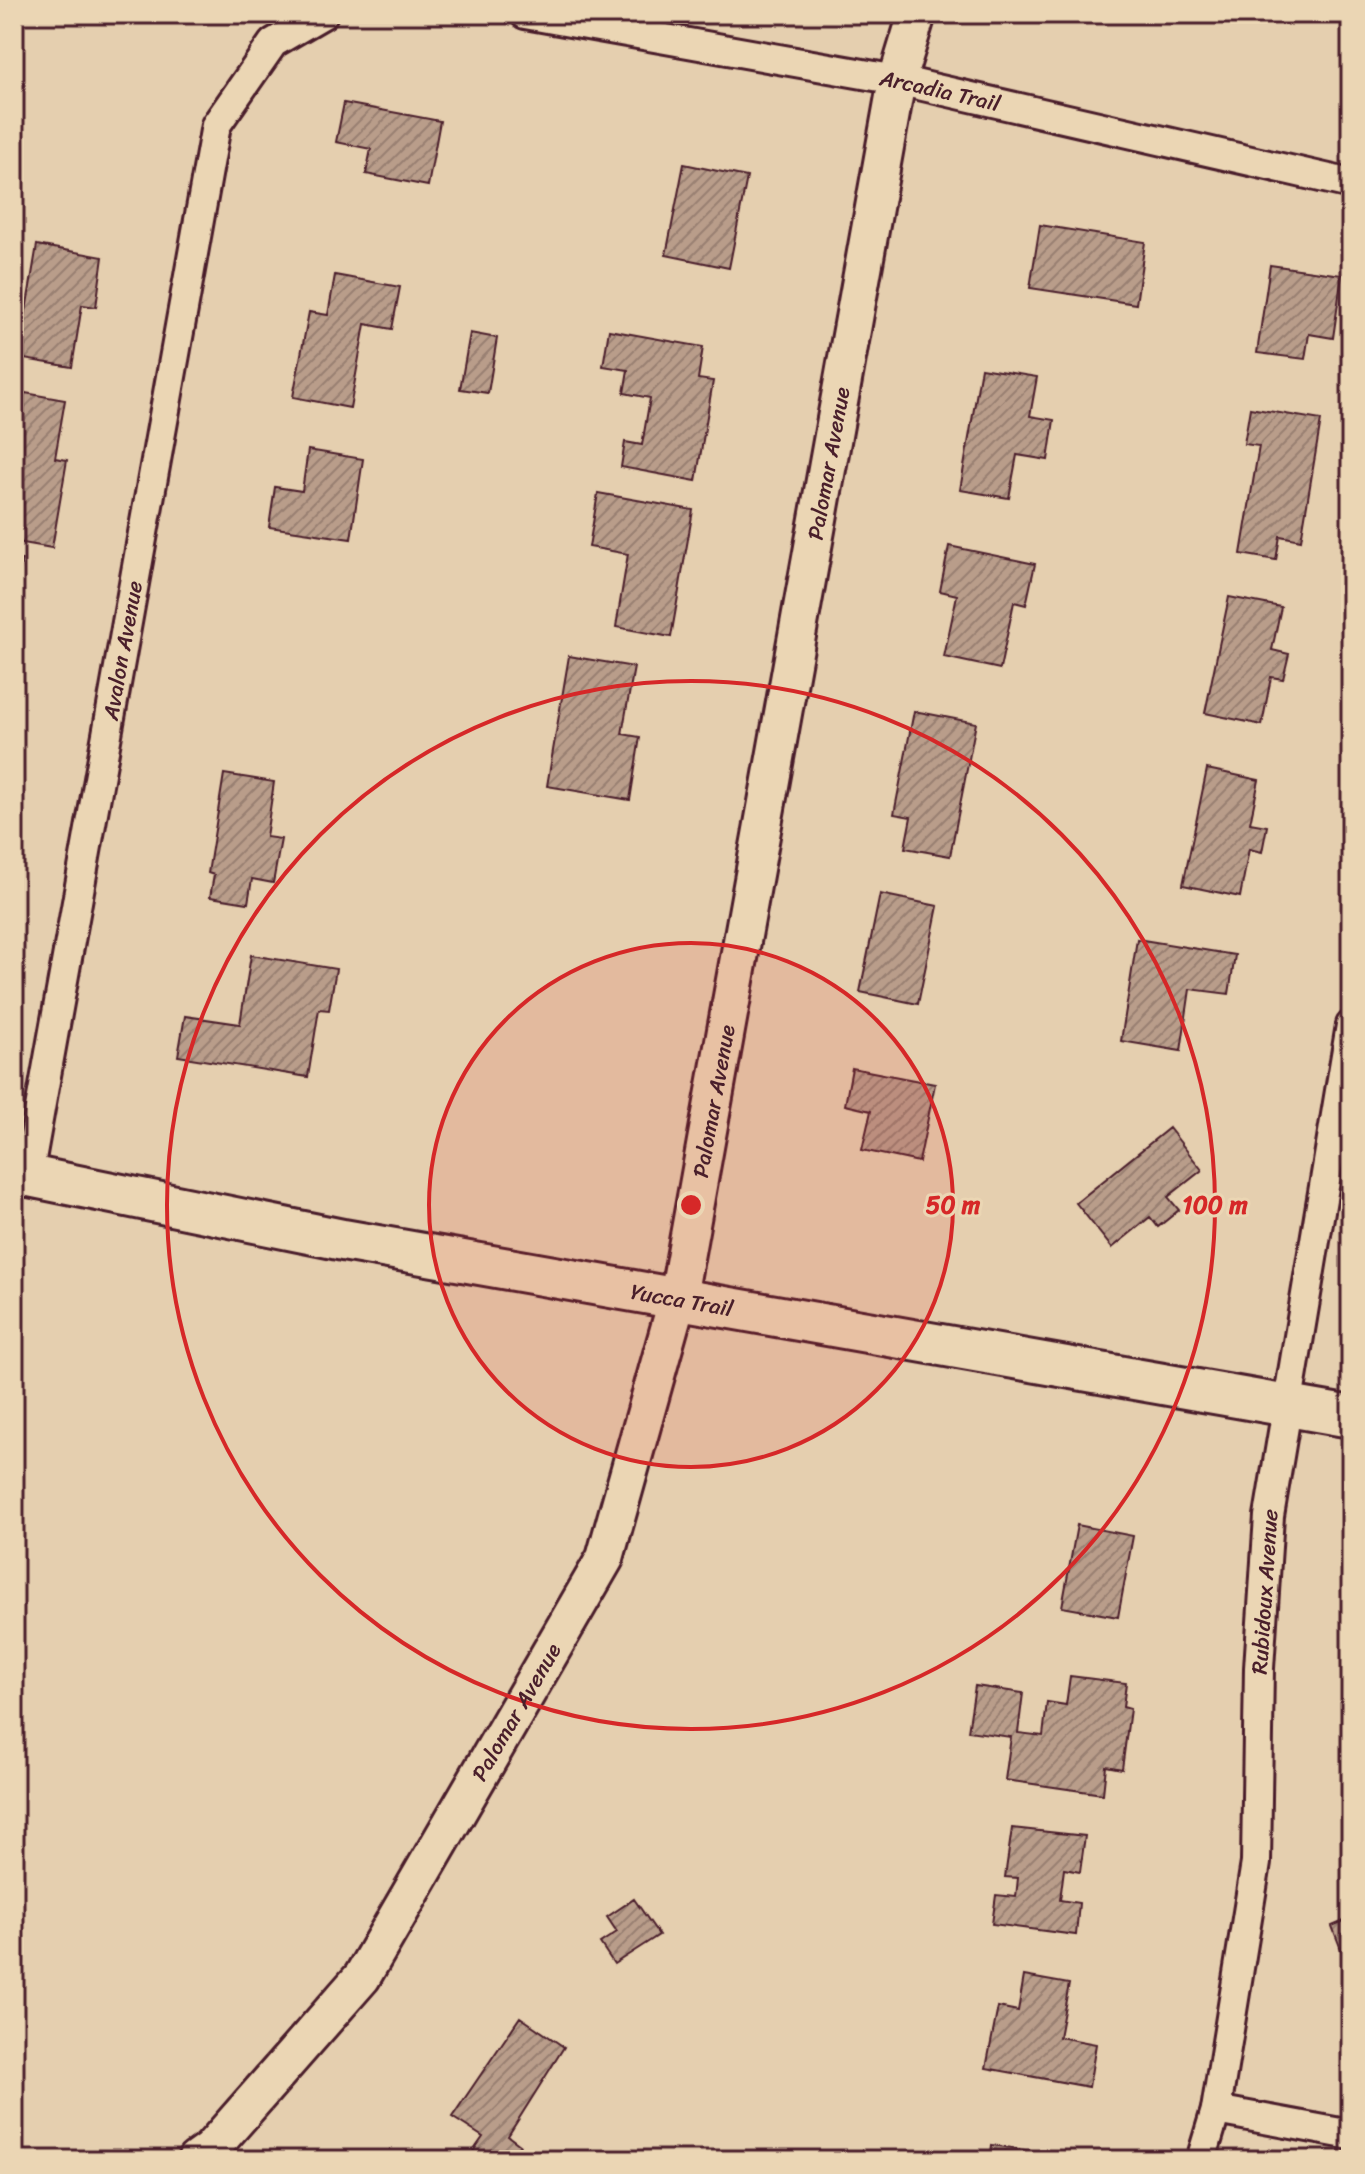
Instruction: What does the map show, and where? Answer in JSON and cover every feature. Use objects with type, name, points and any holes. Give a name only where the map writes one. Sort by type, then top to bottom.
[{"type":"main road","name":"Yucca Trail","points":[[21,1175],[343,1240],[1351,1417]]},
{"type":"street","name":"Avalon Avenue","points":[[21,1175],[216,125],[273,43],[323,14]]},
{"type":"street","name":"Arcadia Trail","points":[[525,14],[897,80],[1351,184]]},
{"type":"street","name":"Palomar Avenue","points":[[196,2160],[210,2150],[362,1977],[605,1558],[678,1297],[897,80],[917,14]]},
{"type":"street","name":"Rubidoux Avenue","points":[[1201,2160],[1216,2110],[1256,1863],[1259,1668],[1269,1516],[1351,1025]]},
{"type":"street","points":[[1216,2110],[1351,2135]]},
{"type":"building","points":[[344,103],[440,121],[428,186],[366,174],[371,149],[336,142]]},
{"type":"building","points":[[684,164],[747,177],[729,268],[666,255]]},
{"type":"building","points":[[1040,225],[1145,242],[1136,304],[1030,288]]},
{"type":"building","points":[[37,245],[103,257],[96,307],[82,305],[72,367],[18,358]]},
{"type":"building","points":[[1270,265],[1342,275],[1333,338],[1309,334],[1305,359],[1257,353]]},
{"type":"building","points":[[335,275],[400,287],[392,329],[365,324],[350,408],[293,397],[309,312],[328,315]]},
{"type":"building","points":[[609,330],[703,347],[698,379],[713,381],[696,481],[621,467],[625,442],[642,445],[650,398],[624,393],[628,370],[603,366]]},
{"type":"building","points":[[470,333],[497,338],[488,393],[460,389]]},
{"type":"building","points":[[981,368],[1037,377],[1030,416],[1054,420],[1048,460],[1017,455],[1009,498],[960,490]]},
{"type":"building","points":[[14,391],[65,400],[55,458],[67,460],[52,548],[17,542],[20,519],[14,518]]},
{"type":"building","points":[[1250,408],[1321,420],[1301,540],[1280,536],[1276,560],[1241,554],[1259,446],[1244,444]]},
{"type":"building","points":[[308,450],[363,459],[351,539],[269,527],[275,487],[302,491]]},
{"type":"building","points":[[598,493],[693,510],[671,637],[616,627],[628,554],[589,547]]},
{"type":"building","points":[[949,546],[1035,564],[1026,605],[1014,602],[1000,669],[944,657],[957,595],[940,591]]},
{"type":"building","points":[[14,559],[22,560],[14,601]]},
{"type":"building","points":[[1229,597],[1281,607],[1272,650],[1289,654],[1283,679],[1271,677],[1262,725],[1205,713]]},
{"type":"building","points":[[569,656],[634,667],[622,734],[640,737],[630,800],[547,786]]},
{"type":"building","points":[[914,711],[976,723],[950,856],[905,848],[911,817],[894,814]]},
{"type":"building","points":[[1207,769],[1259,780],[1250,823],[1267,826],[1262,852],[1249,849],[1240,897],[1183,885]]},
{"type":"building","points":[[224,774],[274,782],[266,837],[281,839],[273,883],[252,879],[248,903],[210,897],[214,875],[208,873]]},
{"type":"building","points":[[880,894],[938,906],[918,1004],[860,992]]},
{"type":"building","points":[[1137,939],[1235,955],[1229,994],[1190,989],[1181,1051],[1121,1041]]},
{"type":"building","points":[[251,955],[336,969],[329,1010],[319,1009],[308,1077],[178,1056],[185,1016],[240,1024]]},
{"type":"building","points":[[852,1068],[935,1084],[919,1162],[862,1150],[871,1111],[845,1105]]},
{"type":"building","points":[[1169,1128],[1202,1170],[1168,1197],[1179,1210],[1158,1227],[1150,1217],[1112,1248],[1076,1203]]},
{"type":"building","points":[[1077,1525],[1133,1536],[1118,1617],[1062,1607]]},
{"type":"building","points":[[1347,1625],[1351,1625],[1351,1725]]},
{"type":"building","points":[[1070,1676],[1126,1683],[1123,1707],[1130,1709],[1122,1769],[1106,1766],[1103,1794],[1005,1780],[1011,1737],[968,1731],[975,1686],[1023,1693],[1018,1733],[1043,1736],[1047,1702],[1066,1705]]},
{"type":"building","points":[[1012,1828],[1085,1836],[1080,1872],[1064,1869],[1060,1900],[1079,1903],[1076,1935],[992,1924],[996,1895],[1016,1897],[1018,1878],[1005,1877]]},
{"type":"building","points":[[634,1899],[659,1935],[614,1964],[600,1943],[617,1932],[607,1917]]},
{"type":"building","points":[[1351,1918],[1351,1975],[1332,1926]]},
{"type":"building","points":[[1024,1976],[1069,1984],[1059,2037],[1096,2044],[1089,2087],[986,2068],[998,2007],[1018,2011]]},
{"type":"building","points":[[520,2017],[564,2047],[508,2136],[520,2145],[510,2160],[467,2160],[483,2137],[452,2117]]},
{"type":"building","points":[[992,2145],[1072,2157],[1071,2160],[990,2160]]}]
